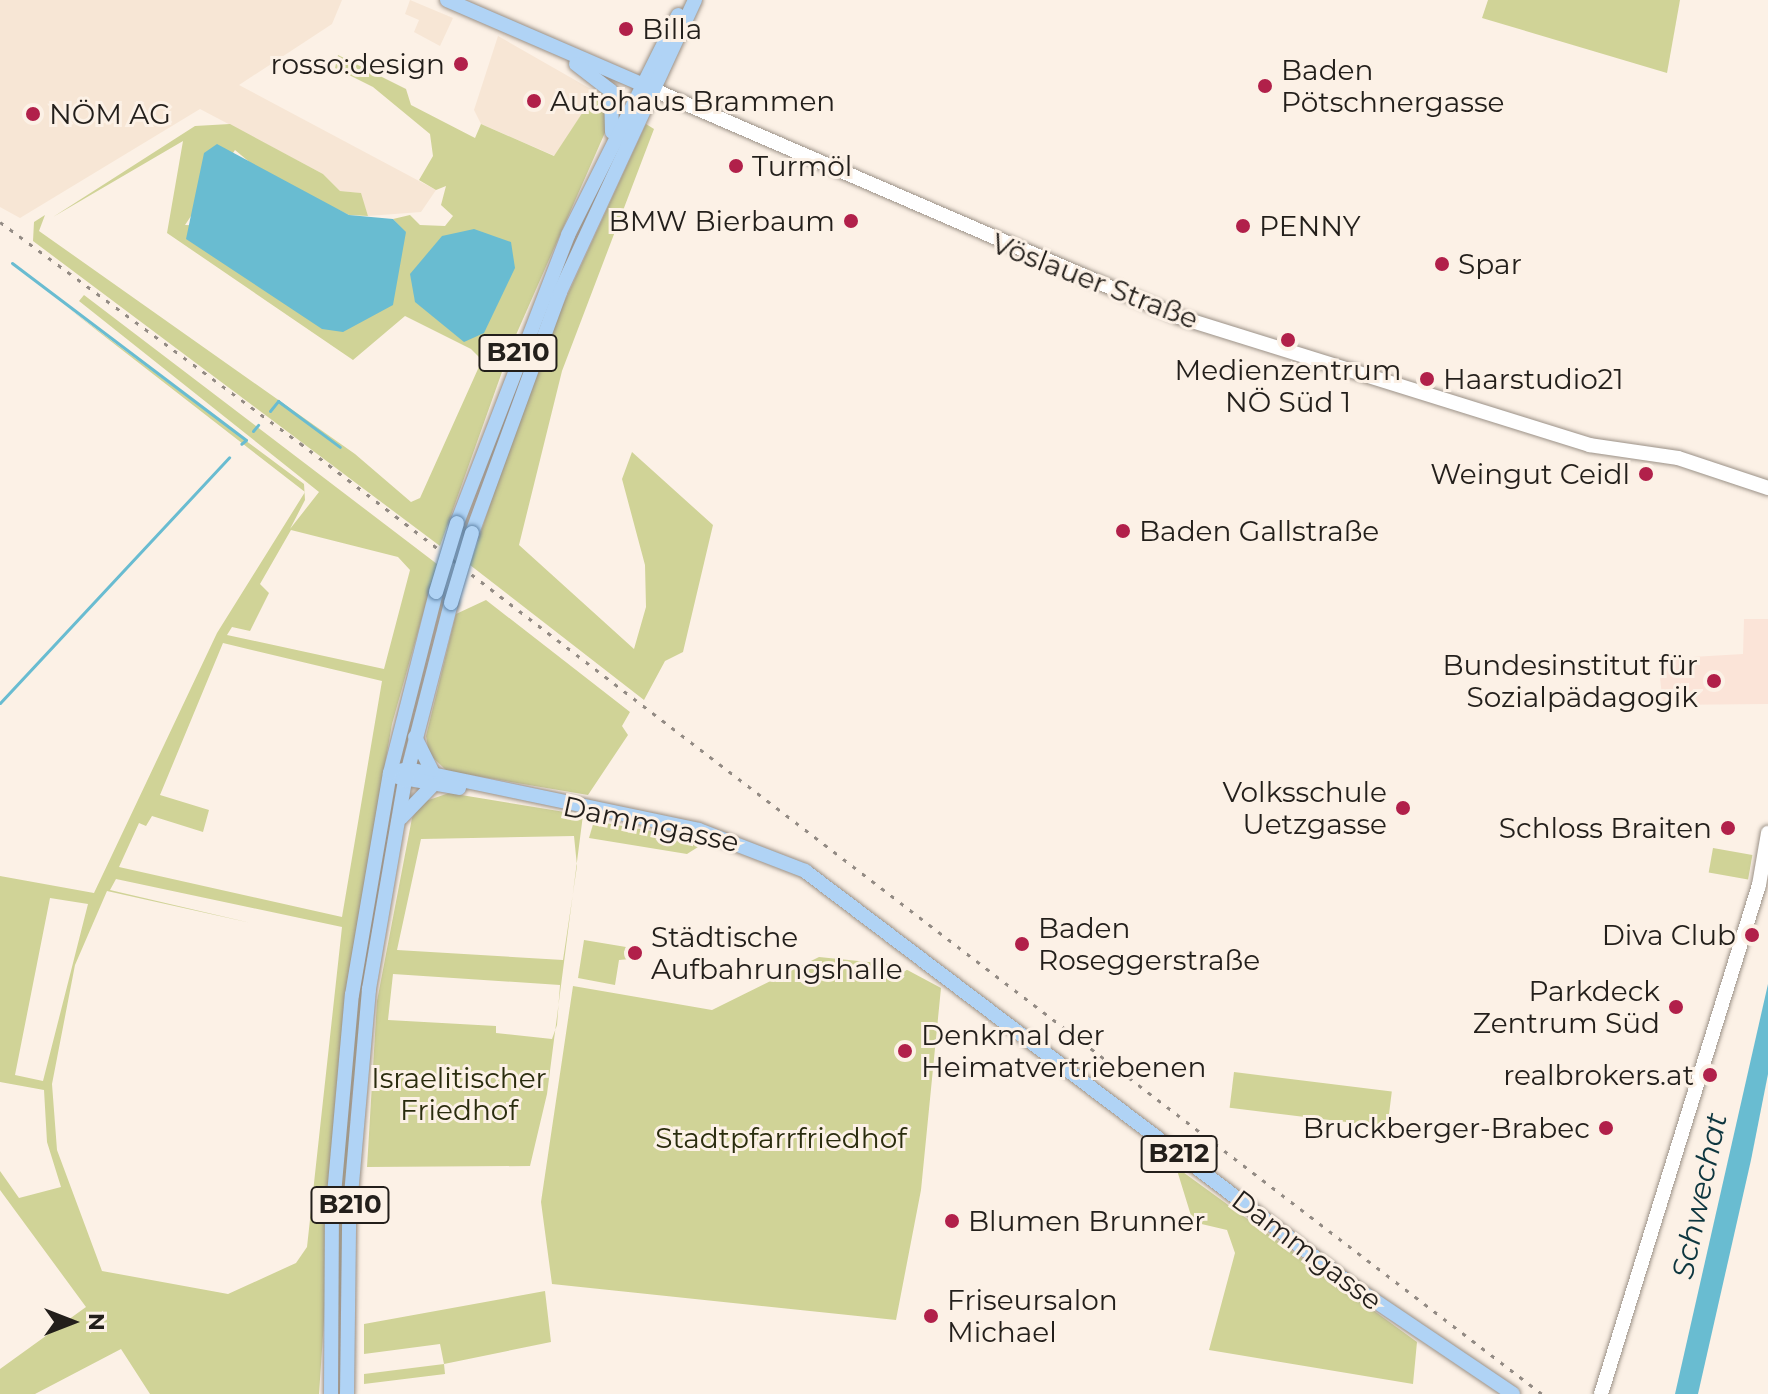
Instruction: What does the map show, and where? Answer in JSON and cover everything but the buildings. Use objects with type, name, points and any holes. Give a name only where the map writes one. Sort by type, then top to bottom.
[{"type":"main road","name":"Vöslauer Straße","points":[[447,0],[648,87]]},
{"type":"main road","name":"B210","points":[[347,1394],[358,1093],[397,825],[415,737],[472,533],[525,375],[686,0]]},
{"type":"main road","name":"B210","points":[[590,188],[695,0]]},
{"type":"main road","name":"B210","points":[[331,1394],[341,1090],[390,773],[436,592],[457,523],[520,349],[615,127],[615,101],[601,79],[558,47]]},
{"type":"main road","points":[[397,825],[434,780],[415,737]]},
{"type":"main road","name":"Dammgasse","points":[[390,773],[699,830],[805,871],[1353,1286],[1513,1394]]},
{"type":"street","name":"Vöslauer Straße","points":[[648,87],[1179,317],[1589,445],[1678,458],[1768,488]]},
{"type":"street","points":[[1601,1394],[1759,885],[1768,833]]},
{"type":"shaded area","points":[[0,0],[342,0],[332,24],[239,85],[436,190],[421,212],[368,216],[360,193],[340,191],[323,174],[200,109],[20,218],[0,207]]},
{"type":"shaded area","points":[[410,0],[453,18],[440,46],[414,32],[419,20],[405,14]]},
{"type":"shaded area","name":"Autohaus Brammen","points":[[498,36],[596,92],[555,156],[481,124],[474,110]]},
{"type":"shaded area","name":"Bundesinstitut für Sozialpädagogik","points":[[1744,619],[1768,619],[1768,704],[1663,705],[1658,659],[1743,654]]},
{"type":"green space","points":[[1488,0],[1680,0],[1667,73],[1482,18]]},
{"type":"green space","points":[[338,55],[406,89],[411,105],[475,138],[481,124],[554,156],[596,92],[605,106],[607,128],[512,344],[440,546],[33,241],[34,222],[45,215],[39,231],[355,454],[411,502],[420,498],[482,360],[471,349],[405,316],[353,360],[167,233],[183,141],[53,217],[195,126],[230,124],[323,174],[340,191],[361,193],[368,216],[349,215],[264,174],[235,150],[185,225],[406,233],[393,219],[410,215],[420,225],[445,226],[453,216],[441,205],[446,186],[436,190],[419,180],[433,156],[430,134],[373,87],[335,68]]},
{"type":"green space","points":[[646,124],[654,129],[562,371],[519,545],[634,649],[646,607],[645,565],[622,479],[632,452],[713,525],[683,652],[665,661],[644,700],[470,565],[539,357]]},
{"type":"green space","points":[[84,295],[437,564],[392,724],[347,983],[319,1394],[150,1394],[121,1349],[35,1394],[0,1394],[0,1369],[86,1307],[0,1190],[0,1171],[19,1198],[61,1187],[47,1142],[44,1090],[0,1082],[0,876],[94,893],[217,633],[305,493],[305,500],[290,529],[319,492],[79,301]],"holes":[[[291,530],[398,557],[410,570],[384,669],[227,635],[232,627],[250,631],[269,593],[260,584]],[[223,643],[382,681],[342,917],[119,867],[139,823],[146,826],[152,816],[203,832],[209,810],[160,795]],[[116,879],[342,927],[307,1247],[296,1263],[228,1294],[102,1271],[57,1150],[52,1084],[75,965],[107,891],[251,923],[110,890]],[[50,898],[88,904],[43,1081],[15,1075]]]},
{"type":"green space","points":[[68,308],[304,484],[304,492]]},
{"type":"green space","points":[[486,600],[630,712],[622,726],[628,735],[588,795],[447,771],[429,754],[426,736],[456,614]]},
{"type":"green space","points":[[400,783],[351,1099],[335,1394],[339,1188],[358,987]]},
{"type":"green space","name":"Israelitischer Friedhof","points":[[449,793],[583,815],[577,863],[574,836],[421,839],[397,950],[563,960],[573,895],[559,1005],[560,985],[393,974],[388,1020],[496,1026],[496,1033],[552,1039],[555,1030],[547,1094],[530,1166],[367,1167],[377,1001],[412,818],[423,802]]},
{"type":"green space","points":[[594,821],[692,838],[698,847],[687,854],[589,838]]},
{"type":"green space","points":[[1713,848],[1752,855],[1748,880],[1709,873]]},
{"type":"green space","points":[[584,940],[632,948],[630,959],[619,960],[615,985],[578,978]]},
{"type":"green space","name":"Stadtpfarrfriedhof","points":[[819,957],[898,965],[941,988],[921,1190],[896,1320],[552,1284],[541,1202],[573,986],[712,1010]]},
{"type":"green space","points":[[1234,1072],[1392,1091],[1387,1127],[1230,1108]]},
{"type":"green space","points":[[1176,1167],[1417,1342],[1413,1384],[1209,1350],[1235,1253],[1227,1230],[1193,1222]]},
{"type":"green space","points":[[545,1291],[551,1342],[444,1364],[440,1344],[364,1354],[364,1324]]},
{"type":"green space","points":[[444,1364],[445,1374],[364,1384],[364,1374]]},
{"type":"water","points":[[217,144],[349,215],[393,219],[406,232],[393,305],[343,332],[322,329],[186,239],[204,153]]},
{"type":"water","points":[[474,229],[511,242],[515,268],[484,333],[464,342],[415,302],[410,274],[442,236]]},
{"type":"water","points":[[1768,984],[1768,1074],[1698,1394],[1675,1394]]},
{"type":"waterway","points":[[12,263],[246,440],[241,444]]},
{"type":"waterway","points":[[270,411],[278,401],[340,447]]},
{"type":"waterway","points":[[253,431],[258,425]]},
{"type":"waterway","points":[[0,703],[229,457]]},
{"type":"railway","points":[[0,222],[300,443],[1542,1394]]},
{"type":"place","name":"Billa","points":[[626,29]]},
{"type":"place","name":"rosso:design","points":[[461,64]]},
{"type":"place","name":"Baden Pötschnergasse","points":[[1265,86]]},
{"type":"place","name":"Autohaus Brammen","points":[[534,101]]},
{"type":"place","name":"NÖM AG","points":[[33,114]]},
{"type":"place","name":"Turmöl","points":[[736,166]]},
{"type":"place","name":"BMW Bierbaum","points":[[851,221]]},
{"type":"place","name":"PENNY","points":[[1243,226]]},
{"type":"place","name":"Spar","points":[[1442,264]]},
{"type":"place","name":"Medienzentrum NÖ Süd 1","points":[[1288,340]]},
{"type":"place","name":"Haarstudio21","points":[[1427,379]]},
{"type":"place","name":"Weingut Ceidl","points":[[1646,474]]},
{"type":"place","name":"Baden Gallstraße","points":[[1123,531]]},
{"type":"place","name":"Bundesinstitut für Sozialpädagogik","points":[[1714,681]]},
{"type":"place","name":"Volksschule Uetzgasse","points":[[1403,808]]},
{"type":"place","name":"Schloss Braiten","points":[[1728,828]]},
{"type":"place","name":"Diva Club","points":[[1752,935]]},
{"type":"place","name":"Baden Roseggerstraße","points":[[1022,944]]},
{"type":"place","name":"Städtische Aufbahrungshalle","points":[[635,953]]},
{"type":"place","name":"Parkdeck Zentrum Süd","points":[[1676,1007]]},
{"type":"place","name":"Denkmal der Heimatvertriebenen","points":[[905,1051]]},
{"type":"place","name":"realbrokers.at","points":[[1710,1075]]},
{"type":"place","name":"Bruckberger-Brabec","points":[[1606,1128]]},
{"type":"place","name":"Blumen Brunner","points":[[952,1221]]},
{"type":"place","name":"Friseursalon Michael","points":[[931,1316]]},
{"type":"water label","name":"Schwechat","points":[[1700,1196]]}]
